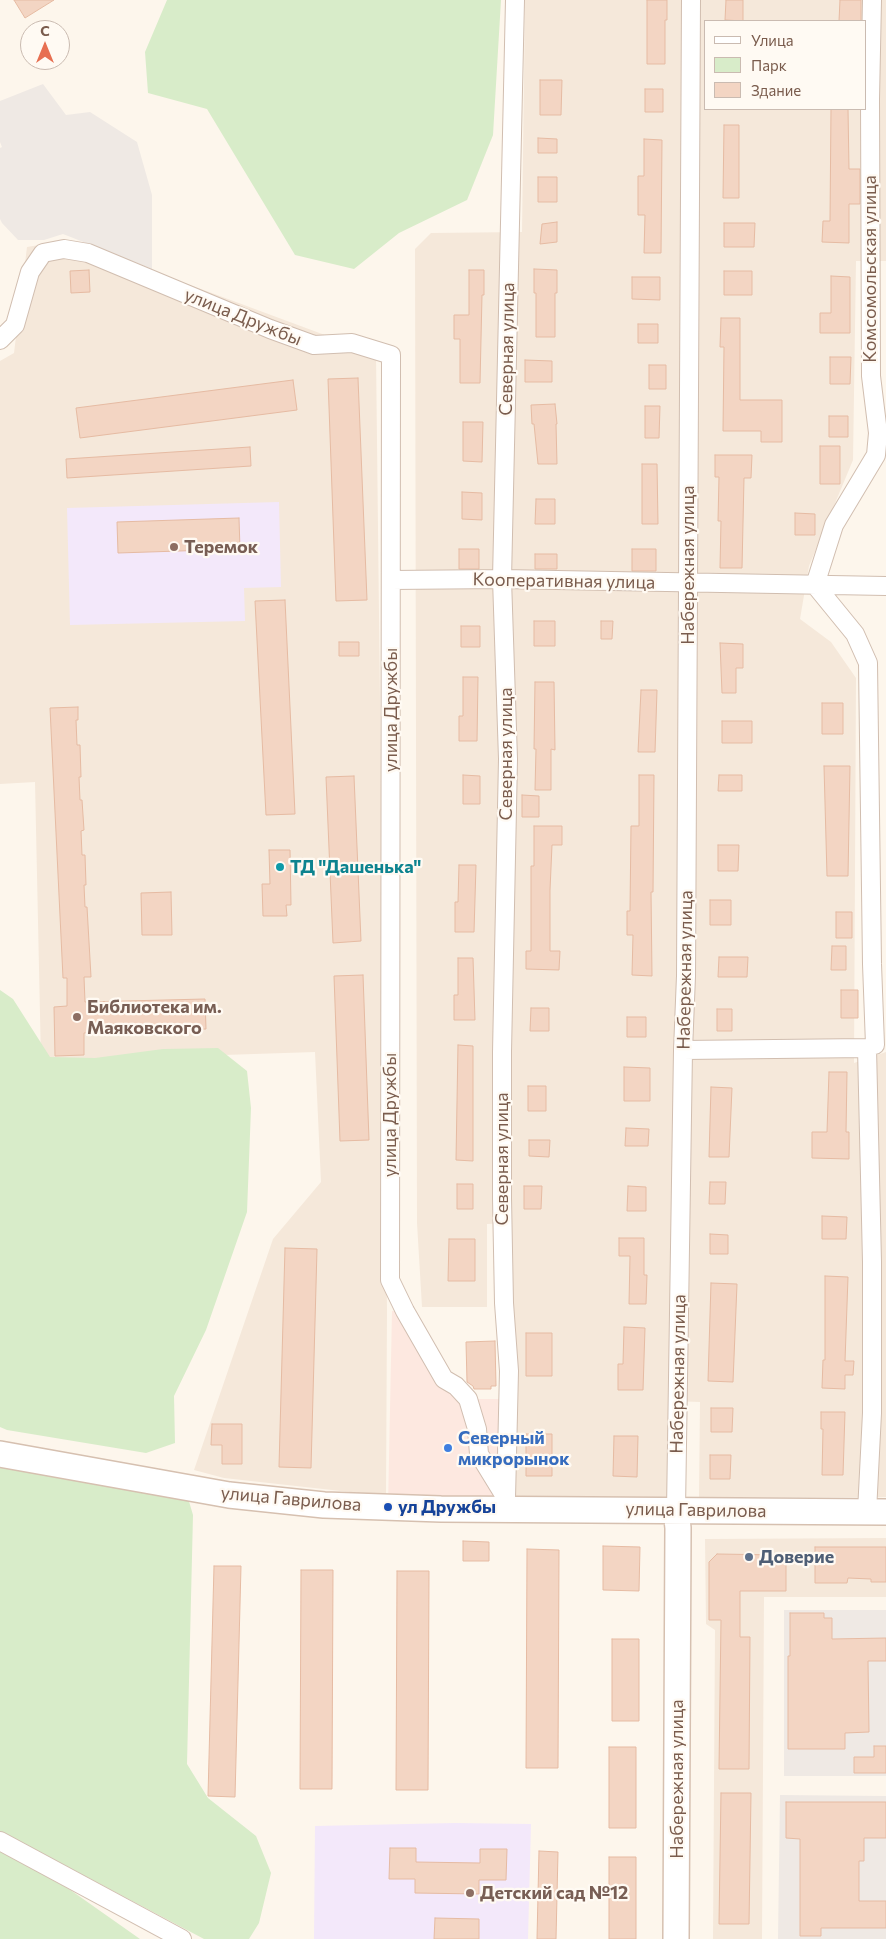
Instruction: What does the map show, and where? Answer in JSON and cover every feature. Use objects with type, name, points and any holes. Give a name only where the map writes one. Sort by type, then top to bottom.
[{"type":"street","name":"Северная улица","points":[[506,1503],[509,1371],[504,1294],[502,1052],[508,759],[502,579],[515,0]]},
{"type":"street","name":"Набережная улица","points":[[676,1939],[678,1528],[676,1510],[683,1050],[686,976],[691,0]]},
{"type":"street","name":"Комсомольская улица","points":[[815,585],[834,525],[876,455],[878,433],[870,366],[872,0]]},
{"type":"street","name":"улица Дружбы","points":[[0,340],[15,324],[30,272],[43,253],[64,249],[88,252],[270,329],[314,345],[352,343],[391,355],[390,1280],[405,1311],[444,1379],[456,1386],[468,1399],[477,1429],[479,1454],[506,1503]]},
{"type":"street","name":"Кооперативная улица","points":[[391,580],[502,579],[886,586]]},
{"type":"street","points":[[815,585],[855,634],[868,663],[872,964],[872,1413],[876,1512]]},
{"type":"street","points":[[683,1050],[871,1046]]},
{"type":"street","name":"улица Гаврилова","points":[[0,1454],[219,1493],[262,1499],[346,1506],[441,1509],[506,1503],[676,1510],[876,1512]]},
{"type":"street","points":[[0,1841],[182,1939]]},
{"type":"shaded area","points":[[525,0],[886,0],[886,261],[856,261],[853,460],[809,566],[800,619],[831,642],[856,678],[854,1063],[886,1052],[886,1497],[699,1497],[700,1402],[672,1401],[671,1492],[666,1498],[511,1498],[510,1223],[487,1224],[487,1307],[422,1307],[417,1223],[415,249],[431,233],[522,232]]},
{"type":"shaded area","points":[[43,84],[66,115],[90,112],[137,142],[152,195],[152,269],[63,234],[44,240],[18,240],[2,223],[0,219],[0,148],[2,147],[0,142],[0,101]]},
{"type":"shaded area","points":[[69,240],[376,354],[387,1311],[386,1496],[224,1478],[194,1470],[273,1239],[321,1182],[315,1052],[41,1061],[35,782],[0,784],[0,361],[14,353],[27,247]]},
{"type":"shaded area","name":"Теремок","points":[[279,502],[281,587],[244,588],[245,621],[70,625],[67,508]]},
{"type":"shaded area","name":"Северный микрорынок","points":[[392,1311],[405,1311],[468,1399],[507,1399],[506,1498],[388,1507]]},
{"type":"shaded area","points":[[886,1538],[886,1597],[764,1597],[762,1939],[713,1939],[715,1630],[706,1624],[705,1539]]},
{"type":"shaded area","points":[[784,1610],[886,1610],[886,1776],[784,1776]]},
{"type":"shaded area","points":[[780,1795],[886,1796],[886,1939],[778,1939]]},
{"type":"shaded area","points":[[455,1823],[531,1824],[528,1939],[314,1939],[315,1826]]},
{"type":"green space","points":[[167,0],[501,0],[493,135],[467,200],[399,233],[354,269],[295,255],[207,109],[148,93],[145,52]]},
{"type":"green space","points":[[0,990],[13,999],[50,1057],[95,1058],[163,1049],[218,1048],[247,1071],[251,1108],[247,1212],[206,1330],[174,1396],[175,1443],[146,1453],[7,1430],[0,1427]]},
{"type":"green space","points":[[0,1464],[188,1498],[193,1515],[187,1764],[208,1798],[256,1836],[271,1873],[259,1923],[249,1939],[204,1939],[0,1831]]},
{"type":"green space","points":[[0,1851],[69,1889],[140,1939],[0,1939]]},
{"type":"building","points":[[14,0],[54,0],[25,18]]},
{"type":"building","points":[[647,0],[667,0],[665,64],[647,64]]},
{"type":"building","points":[[726,0],[743,0],[743,20],[725,20]]},
{"type":"building","points":[[840,0],[861,0],[861,20],[839,20]]},
{"type":"building","points":[[540,80],[562,80],[561,115],[540,115]]},
{"type":"building","points":[[645,89],[663,89],[663,112],[645,112]]},
{"type":"building","points":[[831,110],[848,110],[849,169],[860,169],[860,204],[849,204],[849,243],[822,242],[823,221],[830,221]]},
{"type":"building","points":[[724,125],[739,125],[739,198],[723,198]]},
{"type":"building","points":[[538,138],[557,139],[557,153],[538,153]]},
{"type":"building","points":[[644,139],[662,140],[661,253],[644,253],[645,215],[638,215],[638,176],[644,176]]},
{"type":"building","points":[[538,177],[557,177],[557,202],[538,202]]},
{"type":"building","points":[[557,222],[557,242],[540,244],[542,224]]},
{"type":"building","points":[[724,223],[755,223],[754,247],[724,247]]},
{"type":"building","points":[[534,269],[557,270],[555,337],[536,337]]},
{"type":"building","points":[[89,270],[90,292],[71,293],[70,271]]},
{"type":"building","points":[[469,270],[484,270],[480,383],[460,383],[460,339],[454,339],[454,315],[469,315]]},
{"type":"building","points":[[724,271],[752,271],[752,295],[724,295]]},
{"type":"building","points":[[831,276],[850,277],[850,333],[820,333],[820,313],[831,313]]},
{"type":"building","points":[[632,277],[660,277],[660,300],[632,299]]},
{"type":"building","points":[[721,318],[740,318],[740,400],[782,400],[782,442],[761,442],[761,431],[723,431],[724,347],[720,347]]},
{"type":"building","points":[[638,324],[658,324],[658,343],[638,343]]},
{"type":"building","points":[[830,357],[851,357],[850,384],[830,384]]},
{"type":"building","points":[[525,360],[552,361],[552,382],[525,382]]},
{"type":"building","points":[[649,365],[666,365],[666,389],[649,389]]},
{"type":"building","points":[[358,378],[367,600],[336,601],[328,379]]},
{"type":"building","points":[[293,380],[297,410],[80,438],[76,408]]},
{"type":"building","points":[[555,404],[557,464],[538,464],[531,405]]},
{"type":"building","points":[[645,406],[660,406],[659,438],[645,438]]},
{"type":"building","points":[[829,416],[848,416],[848,437],[829,437]]},
{"type":"building","points":[[463,422],[483,422],[482,462],[463,461]]},
{"type":"building","points":[[820,446],[840,446],[840,484],[820,484]]},
{"type":"building","points":[[250,447],[251,466],[67,478],[66,459]]},
{"type":"building","points":[[715,455],[752,455],[751,478],[744,478],[742,568],[720,568],[721,521],[718,521],[719,477],[715,477]]},
{"type":"building","points":[[642,464],[657,464],[658,524],[642,524]]},
{"type":"building","points":[[462,492],[482,493],[482,520],[462,519]]},
{"type":"building","points":[[536,499],[555,499],[555,524],[535,524]]},
{"type":"building","points":[[795,513],[815,514],[815,535],[795,535]]},
{"type":"building","points":[[239,518],[240,549],[118,553],[117,522]]},
{"type":"building","points":[[459,549],[479,549],[479,569],[459,569]]},
{"type":"building","points":[[632,549],[656,549],[656,571],[632,571]]},
{"type":"building","points":[[535,554],[557,554],[557,569],[535,569]]},
{"type":"building","points":[[285,600],[295,814],[266,815],[255,601]]},
{"type":"building","points":[[534,621],[555,621],[555,646],[534,646]]},
{"type":"building","points":[[601,621],[613,621],[612,639],[601,639]]},
{"type":"building","points":[[461,626],[480,626],[480,647],[461,647]]},
{"type":"building","points":[[339,642],[359,642],[359,656],[339,656]]},
{"type":"building","points":[[720,643],[743,644],[743,668],[736,668],[736,693],[722,693]]},
{"type":"building","points":[[463,677],[478,677],[477,741],[459,741],[459,716],[463,716]]},
{"type":"building","points":[[535,682],[554,682],[555,750],[551,749],[551,790],[535,790]]},
{"type":"building","points":[[641,690],[657,690],[655,752],[638,752]]},
{"type":"building","points":[[822,703],[843,703],[843,734],[822,734]]},
{"type":"building","points":[[78,707],[78,720],[76,720],[77,745],[80,745],[80,800],[82,800],[84,830],[81,831],[82,855],[85,855],[85,907],[87,907],[91,977],[84,977],[85,1002],[205,999],[206,1029],[84,1033],[84,1055],[55,1056],[54,1007],[67,1006],[67,978],[63,978],[50,708]]},
{"type":"building","points":[[722,721],[752,721],[752,743],[722,743]]},
{"type":"building","points":[[824,766],[850,766],[848,876],[827,876]]},
{"type":"building","points":[[463,775],[480,776],[480,804],[463,804]]},
{"type":"building","points":[[639,775],[654,775],[653,892],[651,892],[652,976],[632,975],[633,935],[627,935],[627,911],[630,911],[631,826],[639,826]]},
{"type":"building","points":[[719,775],[742,775],[742,791],[718,791]]},
{"type":"building","points":[[354,776],[361,941],[333,943],[326,777]]},
{"type":"building","points":[[522,795],[539,796],[539,817],[522,817]]},
{"type":"building","points":[[534,826],[562,826],[562,845],[552,845],[550,890],[550,951],[560,951],[559,970],[526,969],[526,951],[531,951],[531,866],[534,866]]},
{"type":"building","points":[[718,845],[739,845],[738,871],[718,871]]},
{"type":"building","name":"ТД \"Дашенька\"","points":[[269,850],[290,850],[291,905],[286,905],[287,916],[263,916],[262,884],[270,884]]},
{"type":"building","points":[[459,865],[476,865],[474,932],[455,932],[455,902],[458,902]]},
{"type":"building","points":[[171,892],[172,935],[142,935],[141,893]]},
{"type":"building","points":[[710,900],[731,900],[731,925],[710,925]]},
{"type":"building","points":[[836,912],[852,912],[852,938],[836,938]]},
{"type":"building","points":[[832,946],[846,946],[846,970],[831,970]]},
{"type":"building","points":[[719,957],[748,957],[747,977],[718,977]]},
{"type":"building","points":[[458,958],[473,958],[475,1020],[454,1020],[454,995],[458,995]]},
{"type":"building","points":[[363,975],[369,1140],[340,1141],[334,976]]},
{"type":"building","points":[[841,990],[858,990],[858,1018],[841,1018]]},
{"type":"building","points":[[531,1008],[549,1008],[549,1031],[530,1031]]},
{"type":"building","points":[[717,1009],[732,1009],[732,1031],[717,1031]]},
{"type":"building","points":[[627,1017],[646,1017],[646,1037],[627,1037]]},
{"type":"building","points":[[458,1045],[473,1046],[473,1161],[456,1160]]},
{"type":"building","points":[[624,1067],[650,1068],[650,1101],[624,1101]]},
{"type":"building","points":[[829,1072],[847,1072],[846,1132],[849,1132],[849,1159],[812,1158],[812,1132],[827,1132]]},
{"type":"building","points":[[528,1086],[546,1086],[546,1111],[528,1111]]},
{"type":"building","points":[[711,1087],[732,1088],[729,1157],[709,1157]]},
{"type":"building","points":[[626,1128],[649,1129],[648,1146],[625,1146]]},
{"type":"building","points":[[529,1140],[550,1140],[549,1157],[529,1156]]},
{"type":"building","points":[[710,1182],[726,1182],[725,1204],[709,1204]]},
{"type":"building","points":[[457,1184],[473,1184],[473,1209],[457,1209]]},
{"type":"building","points":[[524,1186],[542,1186],[541,1209],[524,1209]]},
{"type":"building","points":[[628,1186],[646,1187],[646,1211],[627,1211]]},
{"type":"building","points":[[822,1216],[847,1217],[846,1239],[822,1239]]},
{"type":"building","points":[[710,1234],[728,1235],[728,1254],[710,1254]]},
{"type":"building","points":[[619,1238],[644,1238],[644,1275],[647,1275],[646,1304],[629,1304],[630,1256],[619,1256]]},
{"type":"building","points":[[449,1239],[475,1239],[475,1281],[448,1281]]},
{"type":"building","points":[[285,1248],[317,1249],[311,1468],[279,1467]]},
{"type":"building","points":[[825,1276],[848,1277],[845,1361],[854,1361],[853,1375],[845,1375],[845,1389],[822,1388],[823,1360],[825,1360]]},
{"type":"building","points":[[711,1283],[737,1284],[733,1382],[708,1381]]},
{"type":"building","points":[[624,1327],[645,1328],[643,1390],[618,1390],[618,1364],[623,1364]]},
{"type":"building","points":[[526,1333],[552,1333],[552,1376],[526,1376]]},
{"type":"building","points":[[495,1341],[496,1386],[491,1386],[491,1389],[474,1389],[467,1382],[466,1342]]},
{"type":"building","points":[[711,1408],[733,1408],[732,1432],[711,1432]]},
{"type":"building","points":[[821,1412],[845,1412],[843,1475],[822,1475],[823,1429],[821,1429]]},
{"type":"building","points":[[212,1424],[242,1424],[242,1464],[222,1464],[222,1445],[211,1445]]},
{"type":"building","points":[[526,1434],[552,1434],[552,1476],[526,1476]]},
{"type":"building","points":[[614,1436],[638,1436],[637,1477],[613,1476]]},
{"type":"building","points":[[710,1455],[731,1455],[730,1479],[710,1479]]},
{"type":"building","points":[[463,1541],[489,1542],[489,1561],[463,1561]]},
{"type":"building","points":[[603,1546],[640,1547],[639,1591],[603,1590]]},
{"type":"building","points":[[815,1547],[886,1547],[886,1582],[871,1582],[871,1579],[848,1578],[847,1583],[815,1583]]},
{"type":"building","points":[[527,1549],[559,1550],[558,1768],[526,1768]]},
{"type":"building","points":[[717,1554],[779,1555],[786,1562],[786,1591],[740,1591],[740,1637],[750,1637],[749,1769],[719,1769],[721,1620],[709,1620],[709,1562]]},
{"type":"building","points":[[214,1566],[241,1566],[235,1797],[208,1796]]},
{"type":"building","points":[[301,1570],[333,1570],[332,1789],[300,1789]]},
{"type":"building","points":[[397,1571],[429,1571],[428,1790],[396,1790]]},
{"type":"building","points":[[790,1613],[824,1613],[824,1618],[832,1618],[832,1639],[886,1638],[886,1661],[868,1661],[869,1732],[845,1733],[845,1749],[788,1749]]},
{"type":"building","points":[[612,1639],[639,1639],[639,1721],[612,1721]]},
{"type":"building","points":[[874,1746],[886,1746],[886,1773],[854,1773],[854,1757],[874,1757]]},
{"type":"building","points":[[609,1747],[636,1747],[636,1828],[609,1828]]},
{"type":"building","points":[[721,1793],[751,1793],[749,1924],[719,1924]]},
{"type":"building","points":[[786,1802],[886,1802],[886,1838],[864,1838],[864,1861],[859,1861],[859,1901],[886,1901],[886,1928],[821,1928],[821,1936],[800,1936],[800,1839],[786,1838]]},
{"type":"building","name":"Детский сад №12","points":[[390,1848],[416,1848],[416,1862],[480,1863],[480,1849],[507,1849],[506,1880],[479,1880],[479,1894],[415,1893],[415,1879],[389,1879]]},
{"type":"building","points":[[539,1851],[558,1852],[556,1939],[537,1939]]},
{"type":"building","points":[[609,1857],[636,1857],[636,1939],[609,1939]]},
{"type":"building","points":[[435,1918],[479,1919],[479,1939],[434,1939]]},
{"type":"place","name":"Теремок","points":[[174,547]]},
{"type":"place","name":"ТД \"Дашенька\"","points":[[280,867]]},
{"type":"place","name":"Библиотека им. Маяковского","points":[[77,1017]]},
{"type":"place","name":"Северный микрорынок","points":[[448,1448]]},
{"type":"place","name":"ул Дружбы","points":[[388,1507]]},
{"type":"place","name":"Доверие","points":[[749,1557]]},
{"type":"place","name":"Детский сад №12","points":[[470,1893]]}]
